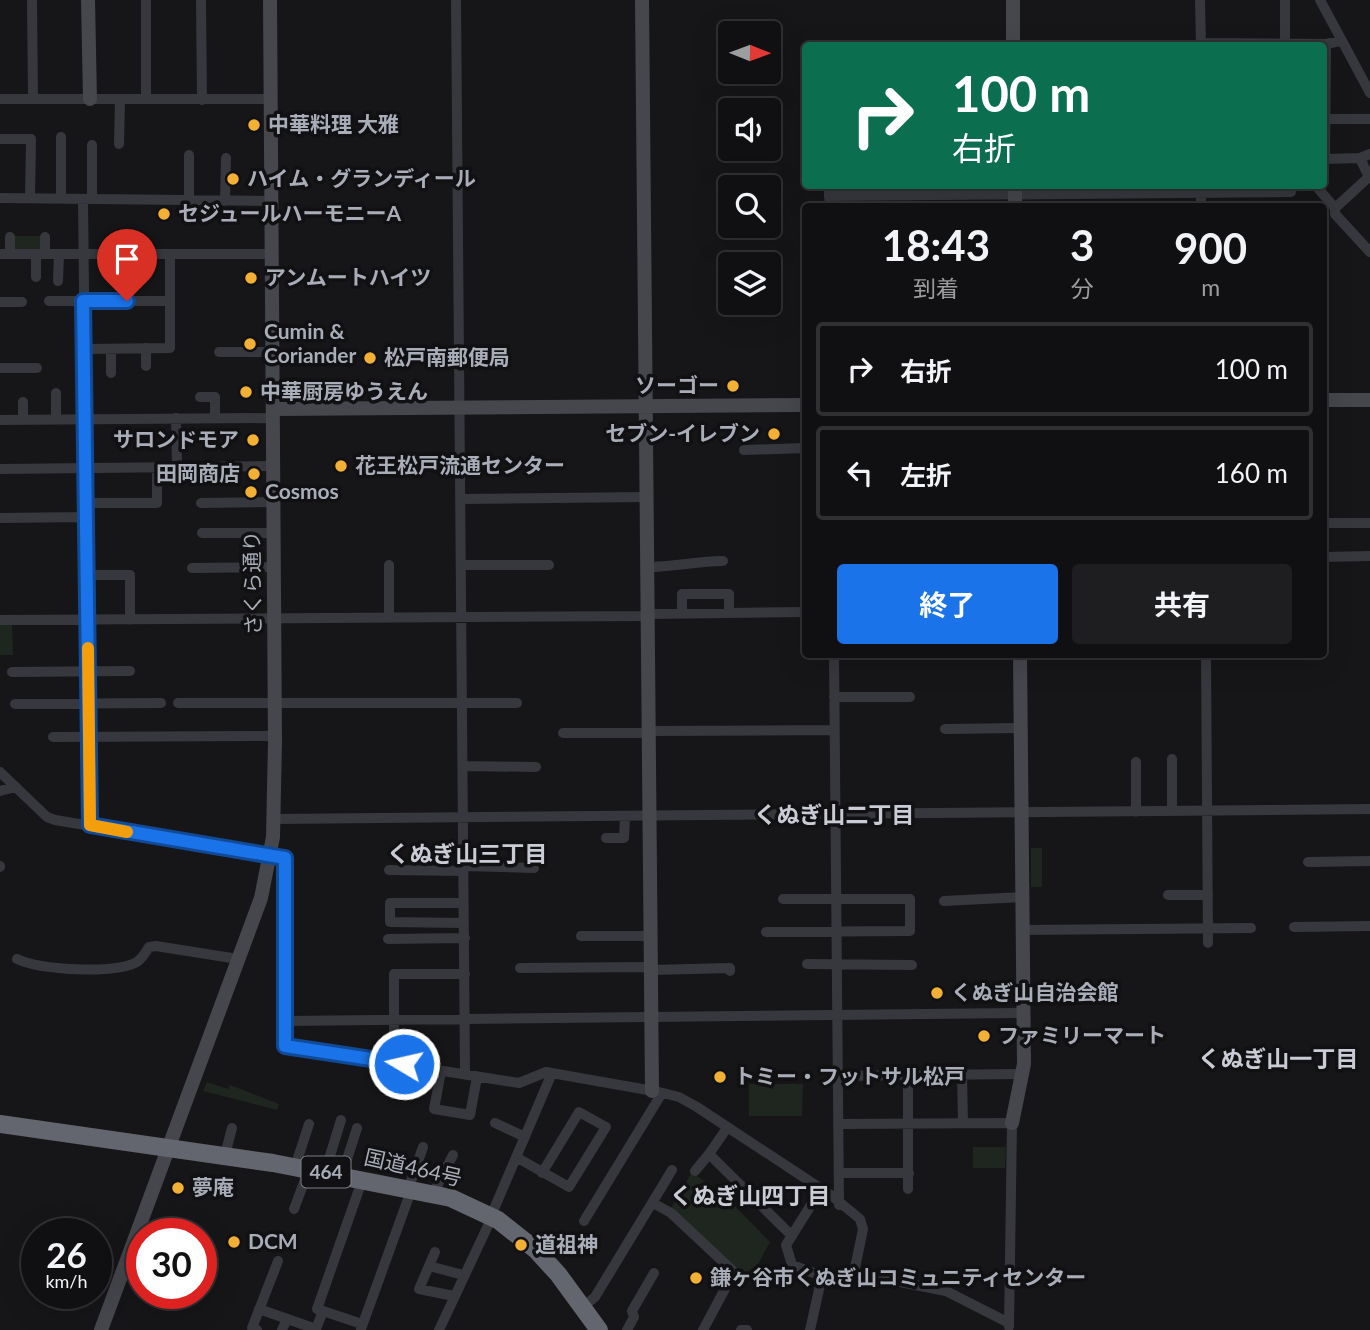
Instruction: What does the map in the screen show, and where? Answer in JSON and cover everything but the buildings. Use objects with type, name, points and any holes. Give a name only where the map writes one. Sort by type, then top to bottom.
[{"type":"highway","name":"国道464号","points":[[0,1124],[225,1155],[363,1178],[434,1192],[466,1203],[516,1233],[546,1260],[599,1330]]},
{"type":"street","points":[[32,0],[33,99]]},
{"type":"street","points":[[89,0],[90,99]]},
{"type":"street","points":[[145,0],[146,99]]},
{"type":"street","points":[[201,0],[202,100]]},
{"type":"street","name":"さくら通り","points":[[101,1330],[261,898],[275,819],[270,0]]},
{"type":"street","points":[[456,0],[465,1073]]},
{"type":"street","points":[[584,1221],[657,1092],[650,936],[642,0]]},
{"type":"street","points":[[1013,0],[1013,42]]},
{"type":"street","points":[[1200,0],[1201,42]]},
{"type":"street","points":[[1284,42],[1285,0]]},
{"type":"street","points":[[1320,0],[1370,93]]},
{"type":"street","points":[[1327,44],[1340,41]]},
{"type":"street","points":[[0,99],[271,99]]},
{"type":"street","points":[[119,144],[120,99]]},
{"type":"street","points":[[1327,119],[1370,119]]},
{"type":"street","points":[[61,137],[61,198]]},
{"type":"street","points":[[0,139],[31,139],[30,198]]},
{"type":"street","points":[[90,825],[83,254],[92,145]]},
{"type":"street","points":[[188,200],[189,155]]},
{"type":"street","points":[[1327,159],[1365,156],[1369,177],[1335,208]]},
{"type":"street","points":[[225,201],[226,158]]},
{"type":"street","points":[[829,196],[1015,196],[1201,189],[1291,192]]},
{"type":"street","points":[[1319,189],[1335,208],[1335,215],[1370,252]]},
{"type":"street","points":[[0,198],[271,201]]},
{"type":"street","points":[[10,237],[5,254],[272,254]]},
{"type":"street","points":[[36,277],[45,237]]},
{"type":"street","points":[[58,281],[59,254]]},
{"type":"street","points":[[84,349],[170,348],[170,254]]},
{"type":"street","points":[[50,301],[170,301]]},
{"type":"street","points":[[0,302],[22,302]]},
{"type":"street","points":[[146,348],[146,366]]},
{"type":"street","points":[[111,349],[111,373]]},
{"type":"street","points":[[219,352],[272,352]]},
{"type":"street","points":[[0,368],[37,368]]},
{"type":"street","points":[[55,420],[56,393]]},
{"type":"street","points":[[200,397],[215,397],[215,418]]},
{"type":"street","points":[[1327,400],[1370,400]]},
{"type":"street","points":[[23,402],[23,420]]},
{"type":"street","points":[[0,420],[215,418],[273,413],[460,408],[802,405]]},
{"type":"street","points":[[176,418],[177,467]]},
{"type":"street","points":[[744,450],[802,449]]},
{"type":"street","points":[[0,469],[273,466]]},
{"type":"street","points":[[85,503],[157,503],[157,467]]},
{"type":"street","points":[[460,499],[646,497]]},
{"type":"street","points":[[201,503],[272,502]]},
{"type":"street","points":[[0,518],[85,517]]},
{"type":"street","points":[[1327,523],[1370,523]]},
{"type":"street","points":[[202,533],[274,533]]},
{"type":"street","points":[[1327,556],[1370,556]]},
{"type":"street","points":[[647,567],[686,567],[698,561],[723,561]]},
{"type":"street","points":[[389,565],[389,617]]},
{"type":"street","points":[[461,565],[548,565]]},
{"type":"street","points":[[192,568],[274,567]]},
{"type":"street","points":[[87,575],[130,575],[130,620]]},
{"type":"street","points":[[682,614],[682,594],[729,594],[729,612]]},
{"type":"street","points":[[0,620],[802,612]]},
{"type":"street","points":[[834,658],[839,1205]]},
{"type":"street","points":[[0,772],[47,817],[285,858],[285,1046],[519,1083],[546,1072],[678,1097],[821,1189],[864,1225],[854,1273],[946,1291],[1009,1327],[1012,1123],[1023,1074],[1020,658]]},
{"type":"street","points":[[1206,658],[1208,943]]},
{"type":"street","points":[[12,672],[130,671]]},
{"type":"street","points":[[834,697],[910,697]]},
{"type":"street","points":[[177,703],[517,702]]},
{"type":"street","points":[[15,704],[161,703]]},
{"type":"street","points":[[945,730],[1021,729]]},
{"type":"street","points":[[563,733],[834,730]]},
{"type":"street","points":[[53,737],[275,736]]},
{"type":"street","points":[[1172,759],[1172,811]]},
{"type":"street","points":[[1136,762],[1136,811]]},
{"type":"street","points":[[463,766],[536,767]]},
{"type":"street","points":[[0,791],[16,787]]},
{"type":"street","points":[[275,819],[1370,809]]},
{"type":"street","points":[[606,838],[624,838],[625,817]]},
{"type":"street","points":[[1308,862],[1370,861]]},
{"type":"street","points":[[389,870],[534,867]]},
{"type":"street","points":[[1168,895],[1208,895]]},
{"type":"street","points":[[944,901],[1022,897]]},
{"type":"street","points":[[766,932],[911,931],[911,899],[783,899]]},
{"type":"street","points":[[463,903],[390,903],[390,922],[464,923]]},
{"type":"street","points":[[1111,929],[1112,915]]},
{"type":"street","points":[[1294,928],[1370,926]]},
{"type":"street","points":[[1022,930],[1251,928]]},
{"type":"street","points":[[581,936],[650,936]]},
{"type":"street","points":[[388,939],[465,938]]},
{"type":"street","points":[[17,959],[62,970],[130,965],[137,963],[149,947],[156,946],[238,959]]},
{"type":"street","points":[[807,964],[912,965]]},
{"type":"street","points":[[520,968],[730,968],[730,971]]},
{"type":"street","points":[[400,1084],[394,974],[465,974]]},
{"type":"street","points":[[286,1021],[1023,1013]]},
{"type":"street","points":[[441,1071],[434,1109],[470,1115],[477,1077]]},
{"type":"street","points":[[439,1330],[491,1217],[552,1073]]},
{"type":"street","points":[[962,1074],[963,1123]]},
{"type":"street","points":[[838,1076],[1023,1074]]},
{"type":"street","points":[[908,1075],[908,1189]]},
{"type":"street","points":[[516,1157],[542,1173],[569,1187],[606,1127],[579,1112],[542,1173]]},
{"type":"street","points":[[294,1209],[317,1171],[341,1120]]},
{"type":"street","points":[[495,1122],[524,1137]]},
{"type":"street","points":[[838,1124],[1012,1123]]},
{"type":"street","points":[[225,1155],[232,1128]]},
{"type":"street","points":[[304,1128],[317,1171]]},
{"type":"street","points":[[317,1171],[357,1128]]},
{"type":"street","points":[[695,1171],[727,1128]]},
{"type":"street","points":[[363,1178],[317,1309],[361,1327],[423,1147]]},
{"type":"street","points":[[709,1154],[792,1236]]},
{"type":"street","points":[[434,1192],[453,1155]]},
{"type":"street","points":[[582,1308],[595,1297],[672,1170]]},
{"type":"street","points":[[839,1173],[908,1173]]},
{"type":"street","points":[[810,1330],[822,1276],[792,1265],[786,1245],[821,1189]]},
{"type":"street","points":[[653,1203],[670,1212],[734,1272],[703,1330]]},
{"type":"street","points":[[435,1252],[419,1289],[454,1296]]},
{"type":"street","points":[[257,1330],[252,1328],[278,1261]]},
{"type":"street","points":[[429,1266],[463,1275]]},
{"type":"street","points":[[627,1330],[634,1317],[632,1311],[654,1273]]},
{"type":"street","points":[[259,1309],[316,1329],[323,1311]]},
{"type":"street","points":[[282,1330],[287,1319]]},
{"type":"street","points":[[741,1330],[747,1330]]},
{"type":"shaded area","points":[[13,236],[42,236],[42,250],[14,251]]},
{"type":"shaded area","points":[[0,623],[12,623],[13,655],[0,655]]},
{"type":"shaded area","points":[[1031,848],[1042,848],[1042,887],[1031,887]]},
{"type":"shaded area","points":[[207,1082],[228,1089],[230,1085],[279,1104],[277,1110],[203,1091]]},
{"type":"shaded area","name":"トミー・フットサル松戸","points":[[749,1084],[803,1084],[802,1116],[749,1116]]},
{"type":"shaded area","points":[[973,1147],[1006,1147],[1005,1168],[973,1168]]},
{"type":"shaded area","points":[[692,1172],[732,1203],[770,1242],[749,1281],[671,1208]]},
{"type":"slow traffic","points":[[88,648],[90,825],[127,832]]},
{"type":"place","name":"中華料理 大雅","points":[[254,125]]},
{"type":"place","name":"ハイム・グランディール","points":[[233,179]]},
{"type":"place","name":"セジュールハーモニーA","points":[[164,214]]},
{"type":"place","name":"アンムートハイツ","points":[[251,278]]},
{"type":"place","name":"Cumin & Coriander","points":[[250,344]]},
{"type":"place","name":"松戸南郵便局","points":[[370,358]]},
{"type":"place","name":"ソーゴー","points":[[733,386]]},
{"type":"place","name":"中華厨房ゆうえん","points":[[246,392]]},
{"type":"place","name":"セブン-イレブン","points":[[774,434]]},
{"type":"place","name":"サロンドモア","points":[[253,440]]},
{"type":"place","name":"花王松戸流通センター","points":[[341,466]]},
{"type":"place","name":"田岡商店","points":[[254,474]]},
{"type":"place","name":"Cosmos","points":[[251,492]]},
{"type":"place","name":"くぬぎ山自治会館","points":[[937,993]]},
{"type":"place","name":"ファミリーマート","points":[[984,1036]]},
{"type":"place","name":"トミー・フットサル松戸","points":[[720,1077]]},
{"type":"place","name":"夢庵","points":[[178,1188]]},
{"type":"place","name":"DCM","points":[[234,1242]]},
{"type":"place","name":"道祖神","points":[[521,1245]]},
{"type":"place","name":"鎌ヶ谷市くぬぎ山コミュニティセンター","points":[[696,1278]]},
{"type":"district","name":"くぬぎ山二丁目","points":[[834,815]]},
{"type":"district","name":"くぬぎ山三丁目","points":[[467,854]]},
{"type":"district","name":"くぬぎ山一丁目","points":[[1278,1059]]},
{"type":"district","name":"くぬぎ山四丁目","points":[[750,1196]]},
{"type":"route","points":[[127,301],[83,301],[90,825],[285,858],[285,1046],[404,1064]]}]
